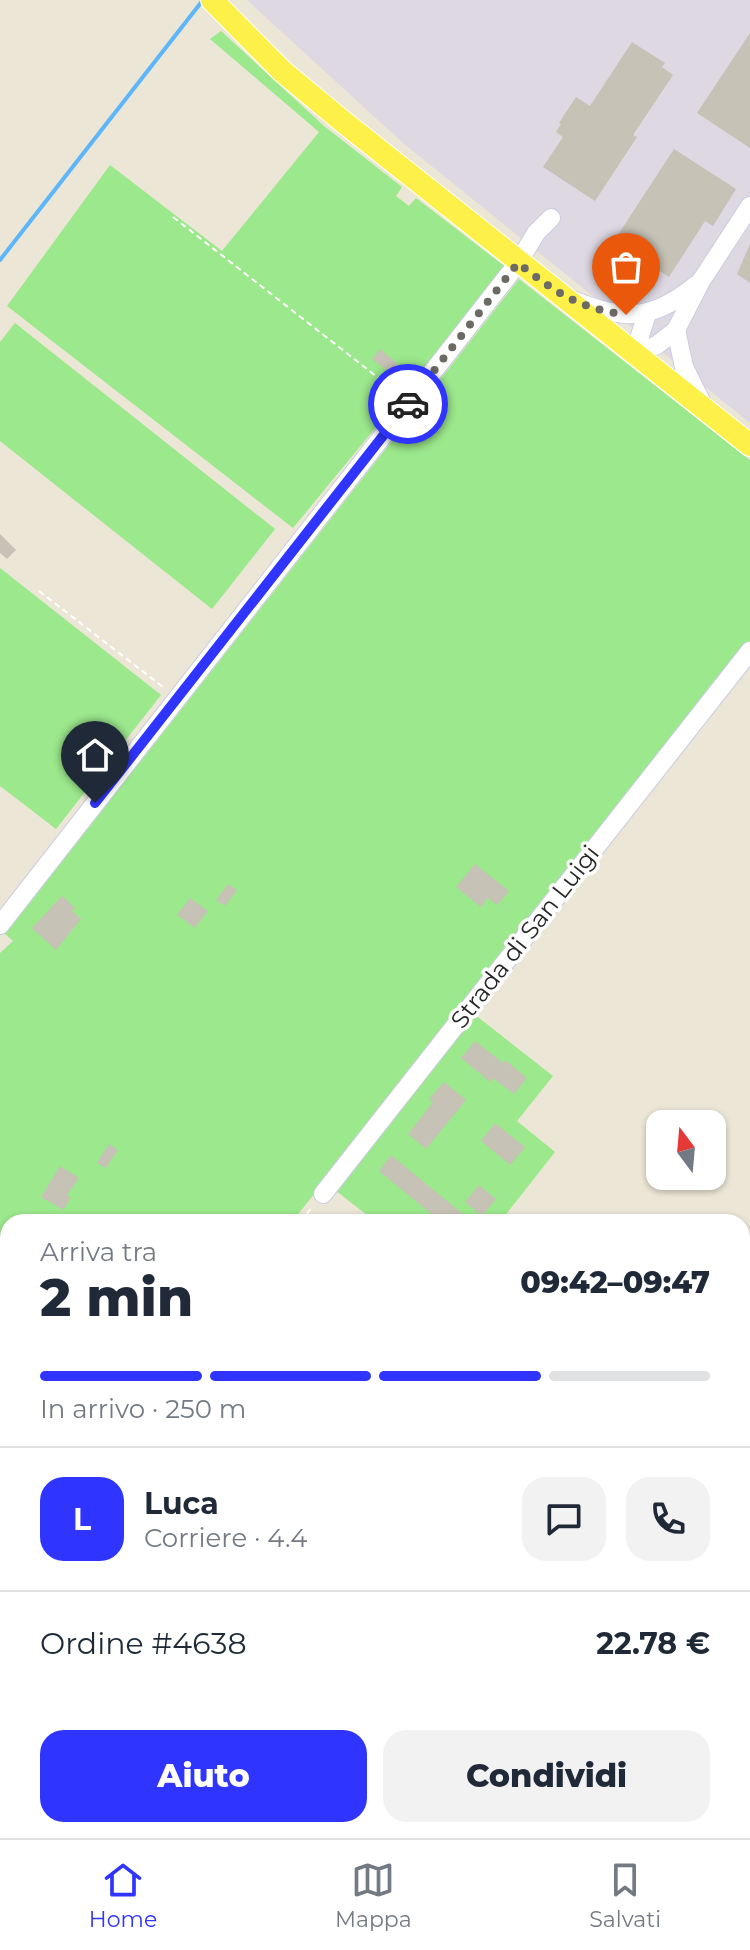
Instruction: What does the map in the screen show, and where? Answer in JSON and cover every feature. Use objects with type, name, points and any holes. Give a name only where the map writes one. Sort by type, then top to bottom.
[{"type":"main road","points":[[212,0],[238,29],[341,120],[750,445]]},
{"type":"street","points":[[634,354],[657,345],[676,330],[701,281],[750,206]]},
{"type":"street","points":[[0,925],[518,263],[536,233],[551,218]]},
{"type":"street","points":[[558,294],[608,312],[647,314],[684,295],[701,281]]},
{"type":"street","points":[[634,354],[647,314]]},
{"type":"street","points":[[676,330],[684,367],[706,410]]},
{"type":"street","name":"Strada di San Luigi","points":[[323,1194],[750,651]]},
{"type":"path","points":[[173,217],[409,402]]},
{"type":"path","points":[[39,591],[177,698]]},
{"type":"path","points":[[307,1214],[323,1194]]},
{"type":"shaded area","points":[[247,0],[750,0],[750,423],[403,143]]},
{"type":"green space","points":[[221,31],[324,126],[402,187],[396,196],[409,206],[416,198],[507,268],[293,528],[7,306],[110,165],[222,251],[319,132],[210,39]]},
{"type":"green space","points":[[519,279],[750,460],[750,641],[298,1214],[0,1214],[0,953],[13,941],[5,934]]},
{"type":"green space","points":[[15,323],[275,529],[212,609],[0,441],[0,342]]},
{"type":"green space","points":[[0,568],[161,695],[56,829],[0,786]]},
{"type":"green space","points":[[474,1014],[553,1076],[517,1121],[555,1152],[506,1214],[366,1214],[335,1190]]},
{"type":"building","points":[[750,33],[750,148],[697,113]]},
{"type":"building","points":[[632,42],[665,63],[662,67],[673,75],[633,135],[637,137],[595,201],[543,167],[563,137],[556,132],[576,97],[590,106]]},
{"type":"building","points":[[674,149],[736,189],[713,226],[705,221],[669,277],[614,241]]},
{"type":"building","points":[[750,244],[750,283],[737,274]]},
{"type":"building","points":[[380,349],[398,364],[390,373],[372,359]]},
{"type":"building","points":[[0,534],[16,550],[7,559],[0,553]]},
{"type":"building","points":[[475,864],[509,891],[497,905],[488,898],[481,907],[456,887]]},
{"type":"building","points":[[228,884],[237,890],[225,906],[216,900]]},
{"type":"building","points":[[62,896],[81,919],[56,950],[32,928]]},
{"type":"building","points":[[190,898],[208,911],[195,928],[177,915]]},
{"type":"building","points":[[475,1041],[527,1078],[514,1094],[493,1078],[490,1082],[461,1058]]},
{"type":"building","points":[[444,1082],[466,1100],[426,1149],[408,1134],[433,1102],[429,1099]]},
{"type":"building","points":[[495,1123],[525,1147],[510,1165],[481,1141]]},
{"type":"building","points":[[109,1144],[118,1150],[106,1168],[97,1163]]},
{"type":"building","points":[[391,1155],[463,1214],[431,1214],[379,1171]]},
{"type":"building","points":[[60,1166],[79,1178],[67,1195],[71,1198],[63,1210],[41,1197]]},
{"type":"building","points":[[479,1185],[496,1199],[484,1214],[465,1202]]},
{"type":"waterway","points":[[0,260],[203,0]]},
{"type":"way so far","points":[[408,404],[518,263],[558,294],[591,307],[626,315]]},
{"type":"route","points":[[95,803],[408,404]]}]
